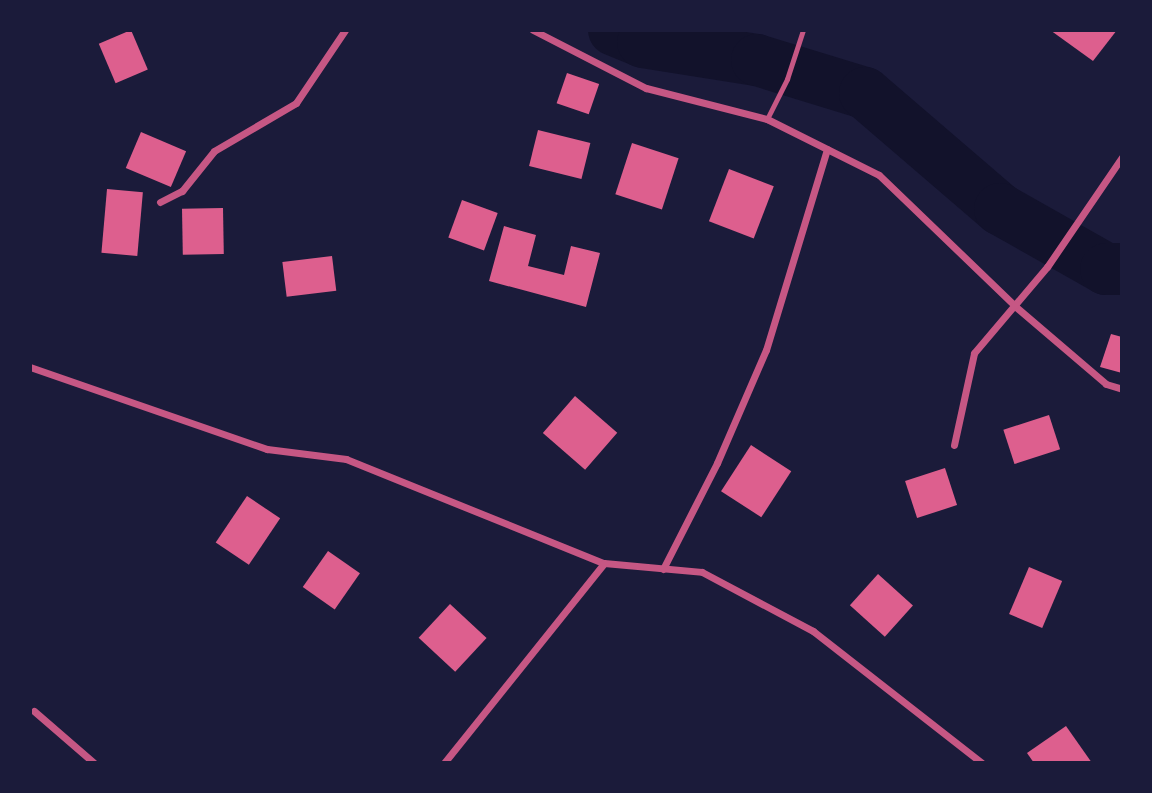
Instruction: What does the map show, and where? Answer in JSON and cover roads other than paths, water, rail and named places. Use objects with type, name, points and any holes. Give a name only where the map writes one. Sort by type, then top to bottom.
[{"type":"street","points":[[160,202],[182,191],[214,151],[296,103],[345,30]]},
{"type":"street","points":[[533,30],[646,88],[767,119],[879,174],[1016,307],[1106,384],[1122,389]]},
{"type":"street","points":[[663,569],[717,463],[766,350],[827,149]]},
{"type":"street","points":[[954,445],[974,353],[1016,307],[1047,267],[1122,157]]},
{"type":"street","points":[[30,366],[267,449],[346,459],[604,563],[702,572],[813,631],[982,763]]},
{"type":"street","points":[[444,763],[604,563]]},
{"type":"street","points":[[34,710],[94,763]]},
{"type":"lane","points":[[767,119],[787,79],[803,30]]},
{"type":"waterway","points":[[614,30],[643,42],[757,60],[865,93],[1000,209],[1106,269],[1122,269]]}]
